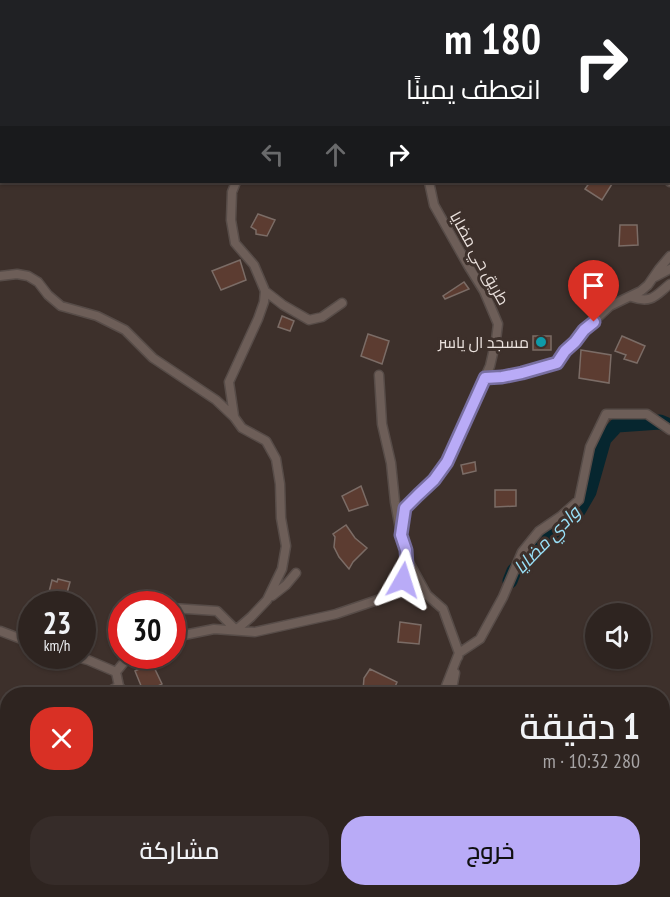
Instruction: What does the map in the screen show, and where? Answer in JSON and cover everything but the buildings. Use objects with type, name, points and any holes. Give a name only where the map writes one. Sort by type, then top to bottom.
[{"type":"street","points":[[234,417],[229,382],[258,319],[265,291],[254,265],[235,243],[231,220],[232,192],[236,183]]},
{"type":"street","name":"طريق حي مضايا","points":[[398,592],[407,566],[406,550],[401,535],[405,508],[434,480],[447,462],[490,366],[498,324],[484,291],[434,205],[429,183]]},
{"type":"street","points":[[485,378],[512,375],[557,363],[584,330],[610,306],[641,291],[670,256]]},
{"type":"street","points":[[652,278],[670,269]]},
{"type":"street","points":[[0,276],[17,274],[28,276],[38,282],[61,306],[97,316],[125,330],[153,358],[216,400],[242,428],[266,441],[276,459],[280,484],[280,518],[286,546],[282,568],[267,600]]},
{"type":"street","points":[[632,297],[651,298],[670,284]]},
{"type":"street","points":[[265,291],[309,320],[322,317],[342,303]]},
{"type":"street","points":[[379,375],[382,424],[391,463],[401,535]]},
{"type":"street","points":[[446,687],[459,653],[480,639],[503,597],[522,552],[539,531],[579,500],[590,447],[606,414],[647,414],[670,430]]},
{"type":"street","points":[[407,559],[427,595],[443,609],[459,653],[452,687]]},
{"type":"street","points":[[236,630],[286,585],[296,573]]},
{"type":"street","points":[[186,635],[214,629],[255,632],[336,614],[398,592],[427,595]]},
{"type":"street","points":[[186,609],[216,612],[236,630]]},
{"type":"street","points":[[0,631],[18,638]]},
{"type":"street","points":[[96,663],[116,672]]},
{"type":"street","points":[[116,672],[119,686]]},
{"type":"waterway","name":"وادي مضايا","points":[[510,581],[514,571],[578,511],[589,492],[604,439],[617,425],[660,422],[670,426]]},
{"type":"place","name":"مسجد ال ياسر","points":[[541,342]]},
{"type":"route","points":[[403,580],[407,566],[406,550],[401,535],[405,508],[434,480],[447,462],[485,378],[522,373],[557,363],[565,351],[594,322]]}]
